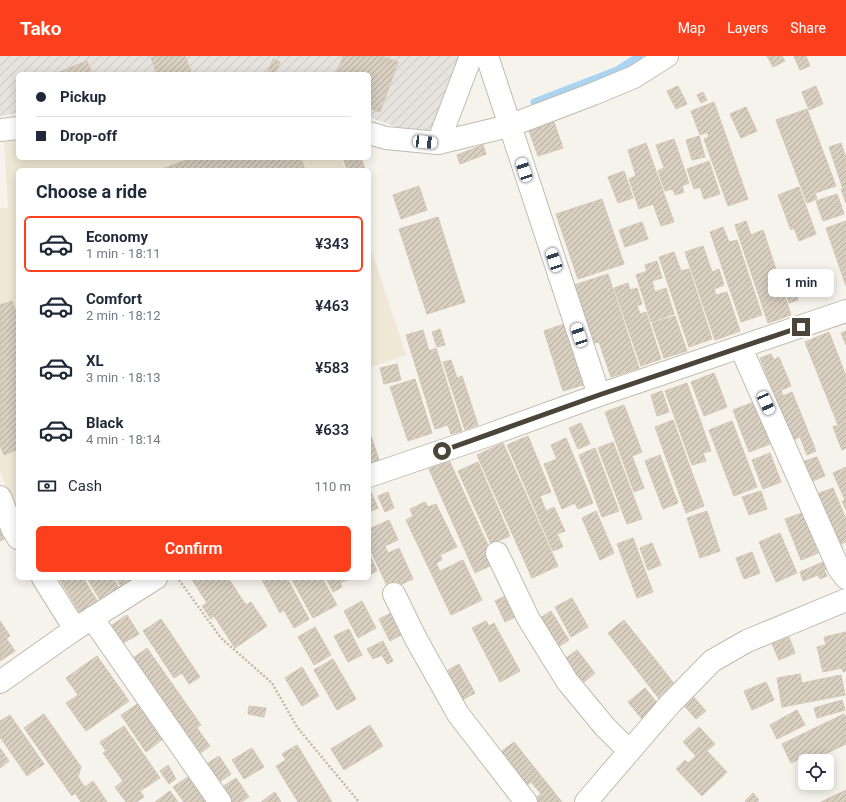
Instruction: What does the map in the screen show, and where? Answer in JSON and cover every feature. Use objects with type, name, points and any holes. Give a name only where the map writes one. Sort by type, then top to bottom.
[{"type":"street","points":[[438,143],[471,56]]},
{"type":"street","points":[[487,56],[599,395]]},
{"type":"street","points":[[371,134],[386,138],[438,143],[509,126],[593,94],[634,76],[667,56]]},
{"type":"street","points":[[0,130],[16,128]]},
{"type":"street","points":[[371,475],[599,395],[846,312]]},
{"type":"street","points":[[741,348],[844,570]]},
{"type":"street","points":[[0,497],[16,535]]},
{"type":"street","points":[[498,553],[528,618],[567,682],[629,751]]},
{"type":"street","points":[[45,580],[84,623],[220,802]]},
{"type":"street","points":[[0,682],[84,623],[153,580]]},
{"type":"street","points":[[394,594],[416,639],[458,714],[526,802]]},
{"type":"street","points":[[586,802],[670,704],[712,662],[747,641],[846,600]]},
{"type":"path","points":[[178,580],[221,638],[272,683],[297,727],[359,802]]},
{"type":"shaded area","points":[[0,56],[463,56],[432,130],[411,132],[371,118],[371,72],[16,72],[16,113],[0,116]]},
{"type":"shaded area","points":[[16,140],[16,160],[342,160],[344,168],[16,168],[16,512],[0,472],[0,208],[8,208],[4,142]]},
{"type":"shaded area","points":[[371,249],[406,355],[371,367]]},
{"type":"building","points":[[156,56],[185,56],[191,71],[156,72],[151,58]]},
{"type":"building","points":[[343,56],[382,56],[398,62],[380,112],[371,109],[371,72],[337,72]]},
{"type":"building","points":[[767,56],[782,56],[785,61],[773,67]]},
{"type":"building","points":[[794,56],[806,56],[810,66],[800,70]]},
{"type":"building","points":[[273,59],[280,62],[276,72],[268,72]]},
{"type":"building","points":[[87,61],[91,72],[59,72]]},
{"type":"building","points":[[678,86],[687,104],[676,109],[667,91]]},
{"type":"building","points":[[816,86],[823,104],[809,110],[802,92]]},
{"type":"building","points":[[703,92],[707,100],[701,103],[697,95]]},
{"type":"building","points":[[714,102],[748,199],[728,206],[704,139],[709,137],[707,132],[700,135],[691,111]]},
{"type":"building","points":[[746,107],[757,131],[741,138],[730,114]]},
{"type":"building","points":[[807,109],[836,186],[815,193],[817,199],[807,203],[776,120]]},
{"type":"building","points":[[554,122],[563,148],[538,156],[529,131]]},
{"type":"building","points":[[699,136],[705,157],[692,160],[686,140]]},
{"type":"building","points":[[674,139],[689,183],[682,186],[684,192],[675,195],[673,189],[665,191],[658,171],[664,168],[656,145]]},
{"type":"building","points":[[646,143],[674,222],[661,226],[653,204],[639,209],[629,179],[636,176],[628,150]]},
{"type":"building","points":[[841,143],[846,158],[846,203],[829,147]]},
{"type":"building","points":[[483,145],[486,154],[460,164],[457,155]]},
{"type":"building","points":[[187,160],[302,160],[304,168],[165,168]]},
{"type":"building","points":[[344,160],[362,160],[364,168],[346,168]]},
{"type":"building","points":[[709,161],[720,194],[704,199],[700,187],[694,189],[687,169]]},
{"type":"building","points":[[624,171],[633,198],[618,203],[608,177]]},
{"type":"building","points":[[419,186],[427,210],[401,219],[393,195]]},
{"type":"building","points":[[799,187],[816,234],[799,241],[794,228],[791,230],[778,195]]},
{"type":"building","points":[[837,194],[844,214],[823,221],[816,201]]},
{"type":"building","points":[[602,199],[624,264],[578,279],[556,214]]},
{"type":"building","points":[[438,217],[465,302],[427,314],[399,229]]},
{"type":"building","points":[[746,221],[751,235],[763,230],[791,315],[768,323],[735,225]]},
{"type":"building","points":[[846,221],[846,286],[826,228]]},
{"type":"building","points":[[642,222],[648,239],[625,247],[619,230]]},
{"type":"building","points":[[723,227],[729,242],[737,240],[762,315],[741,322],[710,232]]},
{"type":"building","points":[[703,246],[712,272],[719,269],[724,285],[714,289],[716,295],[727,292],[740,331],[715,340],[685,252]]},
{"type":"building","points":[[674,252],[681,271],[689,269],[712,339],[689,347],[659,257]]},
{"type":"building","points":[[657,261],[662,278],[652,281],[655,292],[666,288],[674,314],[651,322],[636,275],[647,271],[645,265]]},
{"type":"building","points":[[608,274],[639,368],[611,377],[599,342],[594,343],[574,285]]},
{"type":"building","points":[[792,280],[798,300],[789,303],[783,283]]},
{"type":"building","points":[[628,283],[630,290],[637,288],[642,304],[637,306],[640,314],[646,312],[661,359],[641,366],[614,288]]},
{"type":"building","points":[[12,301],[16,312],[16,450],[4,455],[0,445],[0,305]]},
{"type":"building","points":[[675,316],[687,351],[664,358],[652,323]]},
{"type":"building","points":[[564,324],[583,385],[563,391],[544,331]]},
{"type":"building","points":[[440,329],[445,345],[437,347],[432,332]]},
{"type":"building","points":[[423,330],[429,351],[436,348],[462,431],[451,434],[448,425],[435,429],[406,335]]},
{"type":"building","points":[[846,331],[846,345],[841,333]]},
{"type":"building","points":[[829,332],[846,376],[846,448],[842,450],[833,427],[838,425],[805,342]]},
{"type":"building","points":[[771,354],[774,360],[779,357],[791,386],[781,390],[783,396],[792,392],[816,451],[807,455],[800,437],[793,440],[760,358]]},
{"type":"building","points":[[451,360],[457,378],[462,376],[478,425],[465,430],[443,362]]},
{"type":"building","points":[[397,364],[401,380],[384,384],[380,368]]},
{"type":"building","points":[[714,373],[727,407],[704,416],[691,382]]},
{"type":"building","points":[[415,379],[432,433],[408,441],[390,387]]},
{"type":"building","points":[[687,383],[711,451],[703,453],[706,461],[692,465],[665,391]]},
{"type":"building","points":[[662,391],[669,412],[657,416],[651,395]]},
{"type":"building","points":[[754,402],[770,444],[749,452],[733,410]]},
{"type":"building","points":[[624,405],[642,452],[632,456],[644,488],[634,492],[605,412]]},
{"type":"building","points":[[673,420],[704,506],[686,513],[655,427]]},
{"type":"building","points":[[732,421],[757,487],[734,496],[709,430]]},
{"type":"building","points":[[581,423],[590,444],[578,449],[569,428]]},
{"type":"building","points":[[371,436],[379,460],[371,462]]},
{"type":"building","points":[[528,436],[551,492],[540,496],[546,511],[554,507],[565,531],[557,534],[563,547],[553,551],[507,445]]},
{"type":"building","points":[[566,438],[593,503],[578,509],[575,503],[562,509],[544,464],[557,459],[551,445]]},
{"type":"building","points":[[613,442],[642,519],[627,524],[598,448]]},
{"type":"building","points":[[503,443],[558,566],[532,578],[477,455]]},
{"type":"building","points":[[595,448],[619,511],[602,517],[579,455]]},
{"type":"building","points":[[770,453],[781,482],[763,489],[752,460]]},
{"type":"building","points":[[660,455],[678,503],[663,509],[645,461]]},
{"type":"building","points":[[817,457],[825,476],[810,482],[802,462]]},
{"type":"building","points":[[449,460],[496,563],[475,573],[429,469]]},
{"type":"building","points":[[478,462],[510,536],[491,544],[458,471]]},
{"type":"building","points":[[846,467],[846,510],[842,501],[845,500],[833,473]]},
{"type":"building","points":[[833,488],[846,519],[846,542],[838,545],[817,494]]},
{"type":"building","points":[[761,491],[767,509],[749,515],[742,497]]},
{"type":"building","points":[[371,492],[378,508],[371,511]]},
{"type":"building","points":[[388,492],[394,508],[385,512],[378,496]]},
{"type":"building","points":[[425,502],[428,507],[436,504],[457,547],[440,555],[442,560],[436,563],[440,571],[463,560],[482,600],[451,615],[406,520],[413,516],[410,509]]},
{"type":"building","points":[[596,511],[614,553],[600,560],[582,518]]},
{"type":"building","points":[[707,511],[720,551],[700,558],[687,518]]},
{"type":"building","points":[[802,513],[818,553],[801,560],[785,519]]},
{"type":"building","points":[[389,520],[398,540],[385,546],[388,553],[399,548],[413,579],[389,590],[371,551],[371,528]]},
{"type":"building","points":[[0,527],[9,536],[0,541]]},
{"type":"building","points":[[780,533],[797,573],[776,582],[759,542]]},
{"type":"building","points":[[633,538],[653,592],[637,598],[617,544]]},
{"type":"building","points":[[652,543],[661,565],[648,570],[640,548]]},
{"type":"building","points":[[752,552],[760,573],[744,579],[736,558]]},
{"type":"building","points":[[371,558],[377,571],[371,574]]},
{"type":"building","points":[[825,561],[828,568],[824,570],[827,576],[820,579],[818,575],[803,581],[800,572]]},
{"type":"building","points":[[60,580],[84,580],[98,602],[80,613]]},
{"type":"building","points":[[88,580],[114,580],[119,588],[100,600]]},
{"type":"building","points":[[117,580],[133,580],[121,587]]},
{"type":"building","points":[[192,580],[229,580],[246,605],[251,602],[267,626],[235,648],[214,616],[211,619],[202,606],[207,603]]},
{"type":"building","points":[[262,580],[288,580],[309,619],[294,628],[284,610],[280,613]]},
{"type":"building","points":[[292,580],[323,580],[337,605],[313,618]]},
{"type":"building","points":[[327,580],[347,580],[340,583],[342,587],[333,592]]},
{"type":"building","points":[[510,594],[521,614],[505,622],[495,601]]},
{"type":"building","points":[[572,598],[588,627],[571,637],[555,607]]},
{"type":"building","points":[[362,601],[376,628],[358,638],[344,611]]},
{"type":"building","points":[[397,610],[408,631],[390,641],[379,619]]},
{"type":"building","points":[[551,611],[569,640],[555,649],[537,620]]},
{"type":"building","points":[[127,615],[139,634],[120,645],[109,627]]},
{"type":"building","points":[[161,619],[200,677],[189,684],[182,673],[174,678],[143,631]]},
{"type":"building","points":[[624,620],[676,686],[660,700],[608,633]]},
{"type":"building","points":[[0,621],[10,636],[6,638],[15,651],[0,661]]},
{"type":"building","points":[[486,621],[489,626],[494,623],[520,671],[500,682],[472,628]]},
{"type":"building","points":[[315,627],[331,655],[314,665],[298,637]]},
{"type":"building","points":[[349,629],[362,655],[348,662],[334,636]]},
{"type":"building","points":[[846,632],[846,671],[843,672],[842,668],[823,672],[817,647],[826,645],[824,637]]},
{"type":"building","points":[[789,637],[795,653],[779,660],[772,644]]},
{"type":"building","points":[[383,641],[393,661],[387,664],[382,655],[373,659],[367,649]]},
{"type":"building","points":[[147,648],[201,725],[197,728],[210,746],[199,754],[132,659]]},
{"type":"building","points":[[577,650],[595,673],[579,686],[561,662]]},
{"type":"building","points":[[97,656],[129,701],[86,731],[66,703],[78,695],[66,678]]},
{"type":"building","points":[[333,659],[356,699],[337,710],[314,670]]},
{"type":"building","points":[[459,664],[475,693],[459,702],[443,673]]},
{"type":"building","points":[[302,667],[319,696],[302,706],[285,678]]},
{"type":"building","points":[[800,674],[802,683],[841,675],[845,695],[782,707],[777,678]]},
{"type":"building","points":[[766,682],[774,700],[752,710],[744,691]]},
{"type":"building","points":[[645,688],[659,705],[642,719],[628,702]]},
{"type":"building","points":[[690,693],[706,711],[696,719],[680,701]]},
{"type":"building","points":[[842,700],[845,710],[817,718],[814,708]]},
{"type":"building","points":[[139,703],[163,739],[146,752],[121,715]]},
{"type":"building","points":[[249,706],[266,708],[264,717],[248,714]]},
{"type":"building","points":[[797,710],[805,725],[777,739],[770,725]]},
{"type":"building","points":[[44,714],[81,767],[78,777],[85,787],[93,781],[107,802],[81,802],[75,793],[72,796],[24,728]]},
{"type":"building","points":[[844,714],[846,718],[846,744],[825,754],[798,754],[798,760],[791,763],[782,744]]},
{"type":"building","points":[[10,715],[44,764],[27,776],[0,737],[0,721]]},
{"type":"building","points":[[370,725],[383,746],[344,770],[331,749]]},
{"type":"building","points":[[124,726],[160,778],[140,791],[144,797],[136,802],[126,802],[115,787],[123,781],[103,753],[106,751],[100,742]]},
{"type":"building","points":[[699,727],[715,744],[707,751],[727,772],[702,796],[676,769],[685,760],[688,763],[696,756],[683,742]]},
{"type":"building","points":[[514,742],[562,802],[532,801],[541,794],[531,782],[525,787],[498,754]]},
{"type":"building","points":[[297,745],[332,802],[298,802],[276,766],[286,760],[282,754]]},
{"type":"building","points":[[0,748],[9,761],[0,768]]},
{"type":"building","points":[[252,748],[264,767],[244,779],[232,760]]},
{"type":"building","points":[[219,756],[231,774],[218,783],[205,765]]},
{"type":"building","points":[[168,765],[176,779],[169,784],[160,771]]},
{"type":"building","points":[[194,773],[211,802],[184,802],[173,787]]},
{"type":"building","points":[[236,778],[249,797],[241,802],[232,802],[222,787]]},
{"type":"building","points":[[846,790],[846,802],[821,802]]},
{"type":"building","points":[[170,791],[178,802],[155,802]]},
{"type":"building","points":[[275,792],[281,802],[261,802]]},
{"type":"building","points":[[753,793],[759,800],[757,802],[745,801]]},
{"type":"waterway","points":[[534,102],[617,70],[639,56]]},
{"type":"route","points":[[442,451],[599,395],[801,327]]}]
